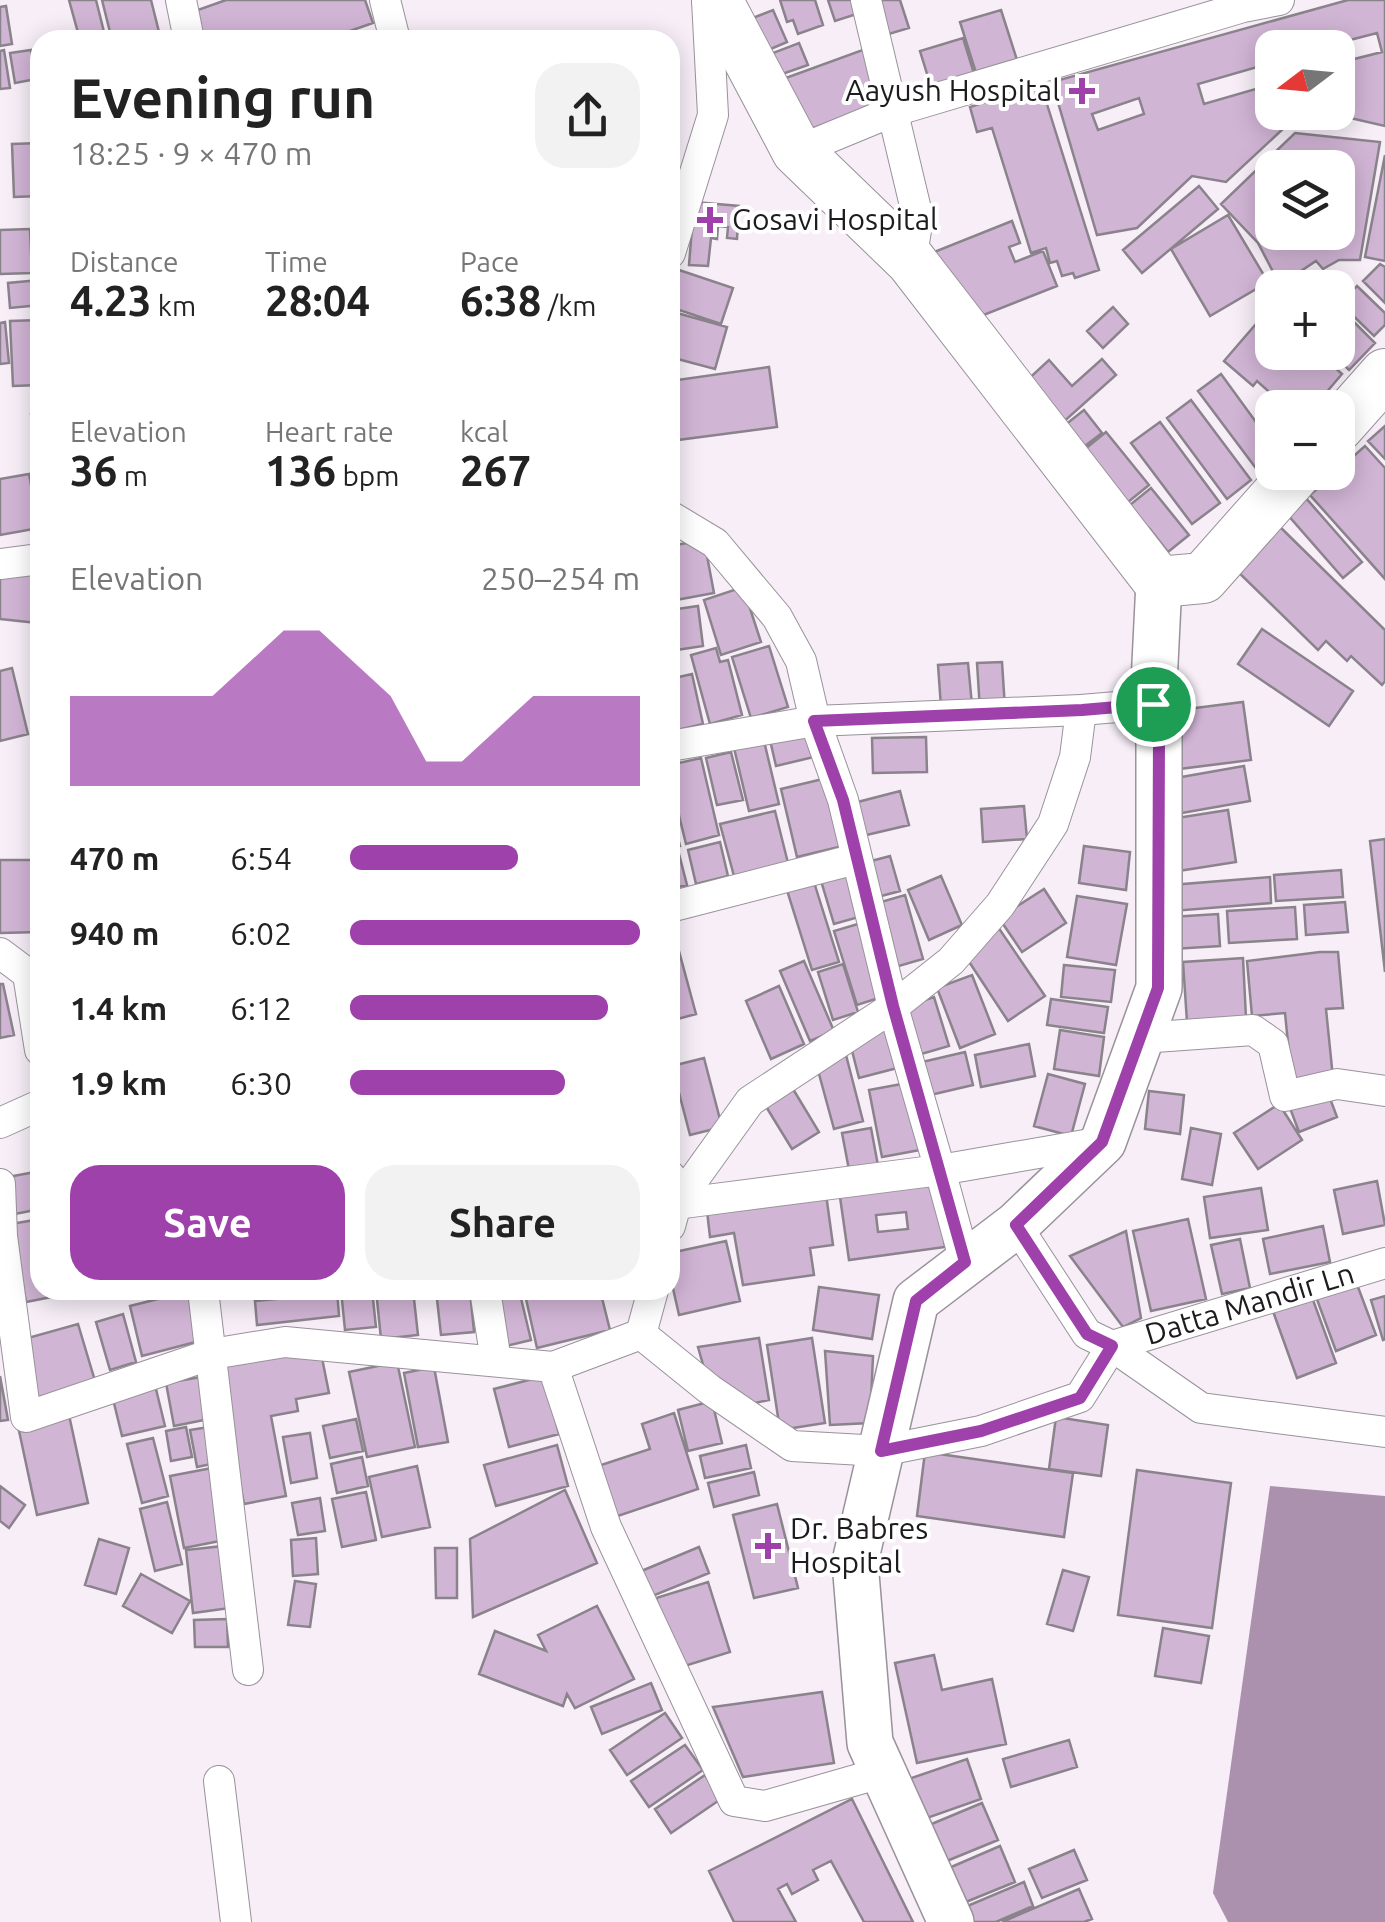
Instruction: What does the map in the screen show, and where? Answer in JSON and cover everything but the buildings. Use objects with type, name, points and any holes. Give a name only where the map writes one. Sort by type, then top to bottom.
[{"type":"main road","points":[[717,0],[797,151],[911,261],[1159,582],[1202,578],[1281,490]]},
{"type":"main road","points":[[1355,408],[1385,374]]},
{"type":"street","points":[[181,0],[187,30]]},
{"type":"street","points":[[385,0],[392,30]]},
{"type":"street","points":[[680,222],[714,116],[707,0]]},
{"type":"street","points":[[866,0],[918,218],[911,261]]},
{"type":"street","points":[[797,151],[894,111],[1242,4],[1280,0]]},
{"type":"street","points":[[680,522],[715,543],[778,617],[802,661],[814,721],[843,800],[893,1006],[965,1262]]},
{"type":"street","points":[[0,564],[30,560]]},
{"type":"street","points":[[951,1922],[870,1743],[855,1562],[916,1301],[1016,1225],[1102,1142],[1158,988],[1159,734],[1153,704],[1159,582]]},
{"type":"street","points":[[680,744],[814,721],[1153,704]]},
{"type":"street","points":[[680,1192],[750,1101],[893,1006],[951,961],[1000,904],[1053,824],[1075,757],[1082,710]]},
{"type":"street","points":[[680,904],[856,859]]},
{"type":"street","points":[[0,953],[30,973]]},
{"type":"street","points":[[1140,1038],[1252,1030],[1273,1044],[1285,1096],[1338,1084],[1385,1091]]},
{"type":"street","points":[[0,1123],[30,1110]]},
{"type":"street","points":[[680,1201],[940,1170],[1102,1142]]},
{"type":"street","points":[[0,1184],[2,1236],[26,1417],[212,1354],[284,1342],[553,1367],[641,1334]]},
{"type":"street","points":[[1016,1225],[1087,1334],[1112,1346],[1201,1408],[1385,1432]]},
{"type":"street","name":"Datta Mandir Ln","points":[[1112,1346],[1385,1263]]},
{"type":"street","points":[[204,1300],[248,1670]]},
{"type":"street","points":[[487,1300],[496,1361]]},
{"type":"street","points":[[641,1334],[650,1300]]},
{"type":"street","points":[[641,1334],[792,1446],[881,1451],[981,1431],[1080,1398],[1112,1346]]},
{"type":"street","points":[[553,1367],[606,1527],[734,1800],[765,1806],[884,1772]]},
{"type":"street","points":[[220,1782],[236,1922]]},
{"type":"shaded area","points":[[1270,1486],[1385,1496],[1385,1922],[1228,1922],[1213,1893]]},
{"type":"place","name":"Aayush Hospital","points":[[1082,91]]},
{"type":"place","name":"Gosavi Hospital","points":[[710,220]]},
{"type":"place","name":"Dr. Babres Hospital","points":[[768,1546]]},
{"type":"route","points":[[1153,704],[1159,734],[1158,988],[1102,1142],[1016,1225],[1087,1334],[1112,1346],[1080,1398],[981,1431],[881,1451],[916,1301],[965,1262],[893,1006],[843,800],[814,721],[1153,704]]}]
